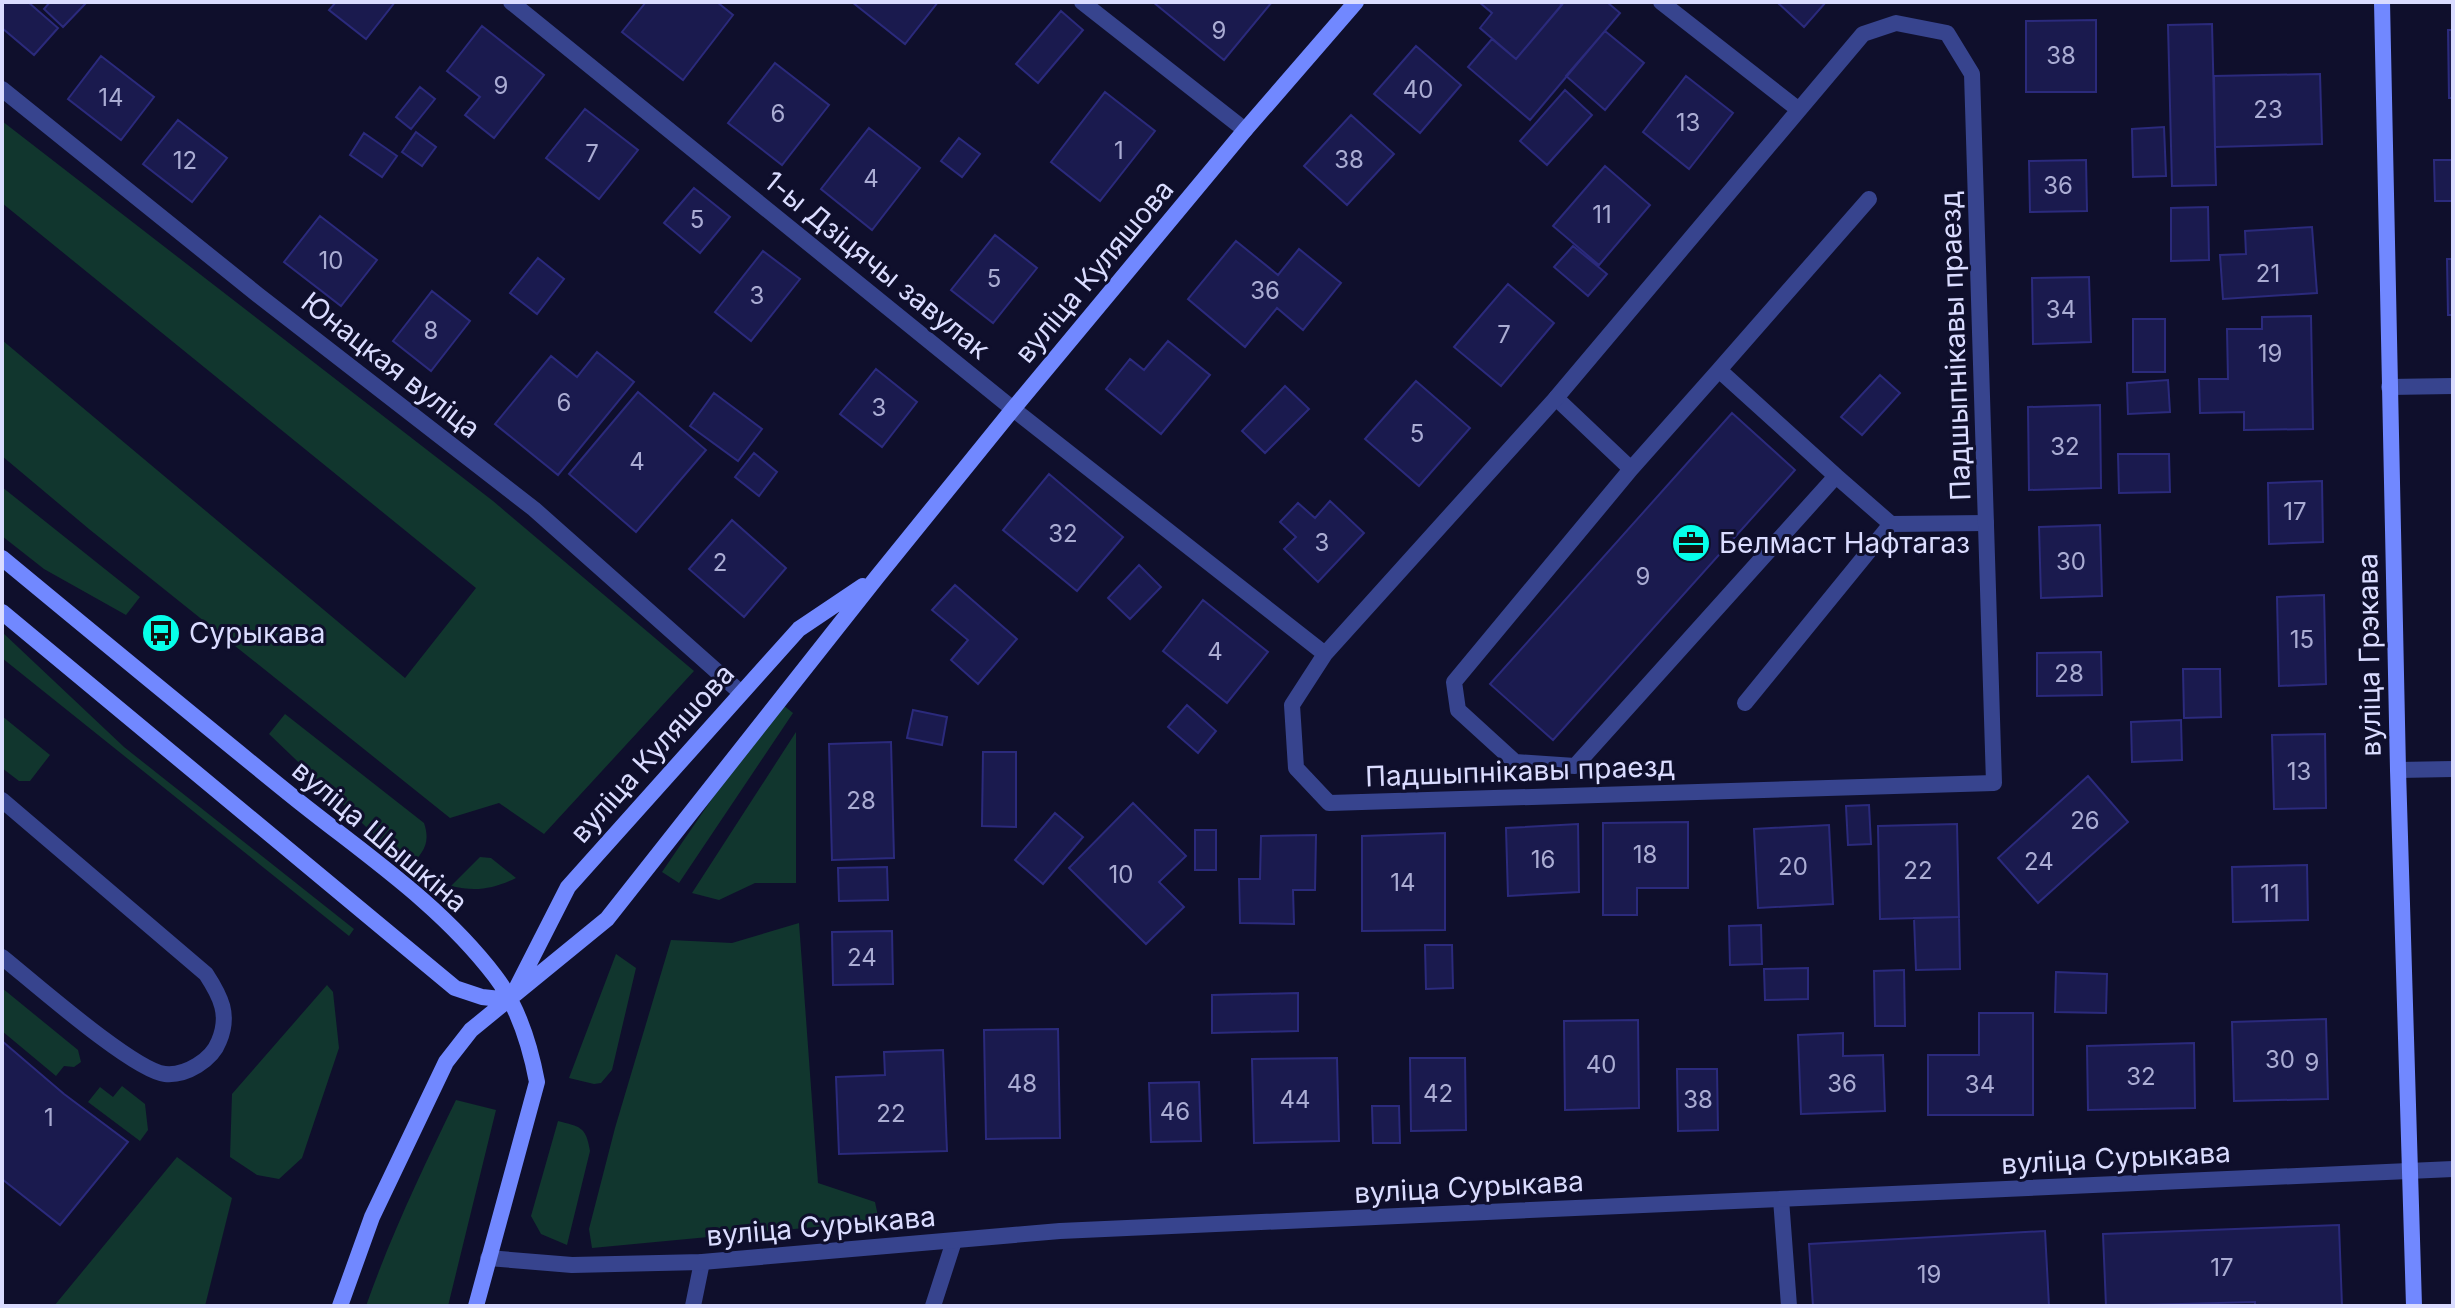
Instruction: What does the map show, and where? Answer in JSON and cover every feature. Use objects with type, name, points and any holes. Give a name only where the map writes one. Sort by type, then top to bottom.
[{"type":"street","name":"1-ы Дзіцячы завулак","points":[[511,2],[1013,409],[1325,654]]},
{"type":"street","points":[[1082,2],[1245,130]]},
{"type":"street","name":"вуліца Куляшова","points":[[340,1306],[372,1217],[441,1071],[471,1030],[607,919],[1013,409],[1356,2]]},
{"type":"street","points":[[1661,2],[1799,110]]},
{"type":"street","name":"вуліца Грэкава","points":[[2382,2],[2398,770],[2414,1306]]},
{"type":"street","name":"Падшыпнікавы праезд","points":[[1896,23],[1947,33],[1972,74],[1994,783],[1329,803],[1296,768],[1292,705],[1325,654],[1556,398],[1863,34],[1896,23]]},
{"type":"street","name":"Юнацкая вуліца","points":[[2,89],[258,295],[534,509],[740,692]]},
{"type":"street","points":[[1836,476],[1575,766],[1515,762],[1458,710],[1454,682],[1631,469],[1869,199]]},
{"type":"street","points":[[1719,370],[1891,524],[1986,523]]},
{"type":"street","points":[[2389,387],[2453,386]]},
{"type":"street","points":[[1556,398],[1631,469]]},
{"type":"street","points":[[1745,703],[1891,524]]},
{"type":"street","name":"вуліца Шышкіна","points":[[2,558],[297,800],[416,893],[479,957],[510,1000]]},
{"type":"street","name":"вуліца Куляшова","points":[[510,1000],[568,887],[799,629],[877,577]]},
{"type":"street","points":[[2,612],[455,988],[482,997],[510,1000],[531,1051],[537,1082],[476,1306]]},
{"type":"street","points":[[2398,770],[2453,769]]},
{"type":"street","points":[[2,800],[206,974],[222,998],[225,1027],[215,1052],[194,1067],[166,1075],[138,1064],[2,957]]},
{"type":"street","name":"вуліца Сурыкава","points":[[488,1258],[572,1265],[702,1262],[1060,1231],[2453,1169]]},
{"type":"street","points":[[1781,1199],[1789,1306]]},
{"type":"street","points":[[933,1306],[954,1241]]},
{"type":"street","points":[[693,1306],[702,1262]]},
{"type":"green space","points":[[2,121],[493,501],[694,671],[544,834],[499,803],[450,818],[2,456],[2,340],[405,678],[476,588],[2,203]]},
{"type":"green space","points":[[2,487],[140,597],[126,615],[44,569],[2,536]]},
{"type":"green space","points":[[2,632],[124,747],[354,929],[349,936],[2,658]]},
{"type":"green space","points":[[783,705],[793,713],[679,883],[662,872],[744,752]]},
{"type":"green space","points":[[285,714],[424,823],[427,837],[424,847],[409,868],[269,734]]},
{"type":"green space","points":[[2,716],[50,755],[30,781],[19,781],[2,768]]},
{"type":"green space","points":[[796,732],[796,883],[755,883],[719,900],[692,893]]},
{"type":"green space","points":[[480,857],[491,858],[516,878],[484,888],[451,886]]},
{"type":"green space","points":[[799,923],[818,1183],[875,1202],[879,1221],[592,1248],[589,1229],[615,1128],[671,940],[732,943]]},
{"type":"green space","points":[[616,954],[636,968],[612,1070],[601,1083],[569,1078]]},
{"type":"green space","points":[[327,985],[333,992],[339,1048],[302,1158],[279,1179],[257,1175],[230,1157],[232,1094]]},
{"type":"green space","points":[[2,988],[78,1050],[81,1062],[74,1067],[64,1066],[56,1076],[2,1031]]},
{"type":"green space","points":[[122,1086],[145,1104],[148,1130],[140,1141],[88,1102],[100,1087],[113,1097]]},
{"type":"green space","points":[[456,1100],[496,1110],[448,1306],[366,1306],[397,1228]]},
{"type":"green space","points":[[558,1121],[581,1129],[590,1151],[567,1245],[541,1234],[531,1216]]},
{"type":"green space","points":[[177,1157],[232,1198],[205,1306],[54,1306]]},
{"type":"building","points":[[2,2],[28,2],[58,28],[34,55],[2,28]]},
{"type":"building","points":[[50,2],[87,2],[63,27],[44,9]]},
{"type":"building","points":[[336,2],[395,2],[366,39],[329,10]]},
{"type":"building","points":[[646,2],[717,2],[733,15],[683,80],[622,32]]},
{"type":"building","points":[[852,2],[938,2],[905,44]]},
{"type":"building","points":[[1153,2],[1272,2],[1224,60]]},
{"type":"building","points":[[1479,2],[1558,2],[1562,5],[1516,59],[1480,28],[1492,13]]},
{"type":"building","points":[[1564,2],[1607,2],[1620,13],[1530,120],[1468,67],[1492,39],[1516,59]]},
{"type":"building","points":[[1777,2],[1826,2],[1804,27]]},
{"type":"building","points":[[1061,11],[1083,30],[1038,83],[1016,64]]},
{"type":"building","points":[[2096,20],[2096,92],[2026,92],[2026,21]]},
{"type":"building","points":[[2212,24],[2216,185],[2172,186],[2168,25]]},
{"type":"building","points":[[482,26],[544,75],[494,138],[465,115],[480,97],[447,71]]},
{"type":"building","points":[[2448,30],[2453,30],[2453,98],[2449,98]]},
{"type":"building","points":[[1605,31],[1644,63],[1605,110],[1566,76]]},
{"type":"building","points":[[1416,46],[1461,85],[1420,133],[1374,94]]},
{"type":"building","points":[[101,56],[154,97],[121,140],[68,99]]},
{"type":"building","points":[[775,63],[829,105],[782,165],[728,123]]},
{"type":"building","points":[[2320,74],[2322,144],[2215,147],[2214,76]]},
{"type":"building","points":[[1686,76],[1733,113],[1689,169],[1643,132]]},
{"type":"building","points":[[420,87],[435,99],[411,129],[396,117]]},
{"type":"building","points":[[1565,90],[1592,115],[1547,165],[1520,141]]},
{"type":"building","points":[[1105,92],[1155,131],[1100,201],[1051,162]]},
{"type":"building","points":[[585,109],[638,150],[599,199],[546,158]]},
{"type":"building","points":[[1351,115],[1394,154],[1347,205],[1304,166]]},
{"type":"building","points":[[178,120],[227,158],[192,202],[143,164]]},
{"type":"building","points":[[2164,127],[2166,176],[2133,177],[2132,129]]},
{"type":"building","points":[[869,128],[920,168],[872,230],[821,189]]},
{"type":"building","points":[[416,132],[436,147],[422,166],[402,152]]},
{"type":"building","points":[[364,133],[397,156],[382,177],[350,155]]},
{"type":"building","points":[[959,138],[980,154],[962,177],[941,161]]},
{"type":"building","points":[[2086,160],[2087,211],[2030,212],[2029,161]]},
{"type":"building","points":[[2434,160],[2453,160],[2453,201],[2435,201]]},
{"type":"building","points":[[1605,166],[1650,205],[1599,265],[1553,226]]},
{"type":"building","points":[[694,188],[730,217],[700,253],[664,223]]},
{"type":"building","points":[[2208,207],[2209,260],[2171,261],[2171,208]]},
{"type":"building","points":[[320,216],[377,260],[341,306],[284,262]]},
{"type":"building","points":[[2312,227],[2317,293],[2223,299],[2220,255],[2246,254],[2245,231]]},
{"type":"building","points":[[995,235],[1037,268],[993,323],[951,290]]},
{"type":"building","points":[[1236,241],[1278,275],[1299,249],[1341,283],[1303,330],[1277,308],[1245,347],[1188,299]]},
{"type":"building","points":[[1573,246],[1607,274],[1588,296],[1554,267]]},
{"type":"building","points":[[763,251],[800,279],[751,341],[715,312]]},
{"type":"building","points":[[538,258],[564,279],[537,314],[510,293]]},
{"type":"building","points":[[2447,259],[2453,259],[2453,315],[2448,315]]},
{"type":"building","points":[[2089,277],[2091,342],[2033,344],[2032,278]]},
{"type":"building","points":[[1508,284],[1554,323],[1501,386],[1454,347]]},
{"type":"building","points":[[432,291],[470,321],[431,371],[393,341]]},
{"type":"building","points":[[2311,316],[2313,429],[2244,430],[2244,412],[2200,413],[2199,379],[2228,379],[2227,329],[2262,329],[2262,317]]},
{"type":"building","points":[[2133,319],[2165,319],[2165,372],[2133,372]]},
{"type":"building","points":[[1168,341],[1210,375],[1161,434],[1106,389],[1130,359],[1144,370]]},
{"type":"building","points":[[597,352],[634,382],[558,475],[495,424],[551,356],[577,377]]},
{"type":"building","points":[[876,369],[917,402],[882,447],[840,414]]},
{"type":"building","points":[[1880,375],[1900,393],[1862,435],[1841,417]]},
{"type":"building","points":[[2168,380],[2170,412],[2128,414],[2127,383]]},
{"type":"building","points":[[1416,381],[1470,428],[1419,486],[1365,439]]},
{"type":"building","points":[[1285,386],[1309,409],[1265,453],[1242,431]]},
{"type":"building","points":[[638,392],[706,450],[636,532],[569,474]]},
{"type":"building","points":[[714,393],[762,429],[738,461],[690,426]]},
{"type":"building","points":[[2100,405],[2101,488],[2029,490],[2028,407]]},
{"type":"building","points":[[1732,413],[1795,470],[1553,740],[1490,684]]},
{"type":"building","points":[[754,453],[777,472],[759,496],[735,477]]},
{"type":"building","points":[[2118,454],[2169,454],[2170,492],[2119,493]]},
{"type":"building","points":[[1049,474],[1123,537],[1077,591],[1003,530]]},
{"type":"building","points":[[2322,481],[2323,542],[2269,544],[2268,483]]},
{"type":"building","points":[[1330,501],[1364,533],[1318,582],[1284,549],[1296,537],[1280,522],[1298,503],[1315,518]]},
{"type":"building","points":[[732,520],[786,568],[744,617],[689,569]]},
{"type":"building","points":[[2100,525],[2102,596],[2041,598],[2039,527]]},
{"type":"building","points":[[1139,565],[1161,587],[1130,619],[1108,598]]},
{"type":"building","points":[[955,585],[1017,639],[978,684],[951,660],[968,640],[932,610]]},
{"type":"building","points":[[2324,595],[2326,684],[2279,686],[2277,597]]},
{"type":"building","points":[[1203,600],[1268,652],[1227,703],[1163,651]]},
{"type":"building","points":[[2101,652],[2102,695],[2037,696],[2037,653]]},
{"type":"building","points":[[2183,669],[2220,669],[2221,717],[2184,718]]},
{"type":"building","points":[[1187,705],[1216,731],[1198,753],[1168,727]]},
{"type":"building","points":[[913,710],[947,717],[942,745],[907,738]]},
{"type":"building","points":[[2181,720],[2182,760],[2132,762],[2131,722]]},
{"type":"building","points":[[2325,734],[2326,808],[2274,809],[2272,735]]},
{"type":"building","points":[[891,742],[894,858],[832,860],[829,744]]},
{"type":"building","points":[[983,752],[1016,752],[1016,827],[982,826]]},
{"type":"building","points":[[2088,776],[2128,822],[2038,903],[1998,858]]},
{"type":"building","points":[[1133,803],[1186,856],[1159,882],[1184,907],[1146,944],[1069,868]]},
{"type":"building","points":[[1869,805],[1871,844],[1848,845],[1846,806]]},
{"type":"building","points":[[1055,813],[1083,837],[1043,884],[1015,860]]},
{"type":"building","points":[[1688,822],[1688,888],[1637,888],[1637,915],[1603,915],[1603,823]]},
{"type":"building","points":[[1578,824],[1579,892],[1508,896],[1506,828]]},
{"type":"building","points":[[1957,824],[1959,917],[1880,919],[1878,826]]},
{"type":"building","points":[[1829,825],[1833,904],[1758,908],[1754,829]]},
{"type":"building","points":[[1195,830],[1216,830],[1216,870],[1195,870]]},
{"type":"building","points":[[1445,833],[1445,930],[1362,931],[1362,836]]},
{"type":"building","points":[[1316,835],[1315,890],[1293,890],[1294,924],[1240,923],[1239,879],[1260,879],[1261,836]]},
{"type":"building","points":[[2307,865],[2308,920],[2233,922],[2232,867]]},
{"type":"building","points":[[887,867],[888,900],[839,901],[838,868]]},
{"type":"building","points":[[1959,917],[1960,969],[1916,970],[1914,918]]},
{"type":"building","points":[[1761,925],[1762,964],[1730,965],[1729,926]]},
{"type":"building","points":[[892,931],[893,984],[833,985],[832,932]]},
{"type":"building","points":[[1425,945],[1452,945],[1453,988],[1426,989]]},
{"type":"building","points":[[1808,968],[1808,999],[1765,1000],[1764,969]]},
{"type":"building","points":[[1904,970],[1905,1026],[1875,1026],[1874,971]]},
{"type":"building","points":[[2056,972],[2107,974],[2106,1013],[2055,1012]]},
{"type":"building","points":[[1298,993],[1298,1031],[1212,1033],[1212,995]]},
{"type":"building","points":[[1979,1013],[2033,1013],[2033,1115],[1928,1115],[1928,1055],[1979,1055]]},
{"type":"building","points":[[2326,1019],[2328,1099],[2234,1101],[2232,1022]]},
{"type":"building","points":[[1638,1020],[1639,1108],[1565,1110],[1564,1021]]},
{"type":"building","points":[[1058,1029],[1060,1138],[986,1139],[984,1030]]},
{"type":"building","points":[[1843,1033],[1843,1056],[1883,1055],[1885,1111],[1801,1114],[1798,1035]]},
{"type":"building","points":[[2,1041],[64,1094],[128,1142],[60,1225],[2,1179]]},
{"type":"building","points":[[2194,1043],[2195,1108],[2088,1110],[2087,1046]]},
{"type":"building","points":[[943,1050],[947,1151],[839,1154],[836,1077],[885,1075],[884,1052]]},
{"type":"building","points":[[1337,1058],[1339,1141],[1254,1143],[1252,1059]]},
{"type":"building","points":[[1410,1058],[1465,1058],[1466,1130],[1411,1131]]},
{"type":"building","points":[[1677,1069],[1717,1069],[1718,1130],[1678,1131]]},
{"type":"building","points":[[1199,1082],[1201,1141],[1151,1142],[1149,1083]]},
{"type":"building","points":[[1372,1106],[1399,1106],[1400,1143],[1373,1143]]},
{"type":"building","points":[[2339,1225],[2342,1306],[2255,1306],[2255,1302],[2106,1306],[2103,1234]]},
{"type":"building","points":[[2045,1231],[2049,1306],[1813,1306],[1809,1244]]},
{"type":"place","name":"Белмаст Нафтагаз","points":[[1691,543]]},
{"type":"place","name":"Сурыкава","points":[[161,633]]}]
